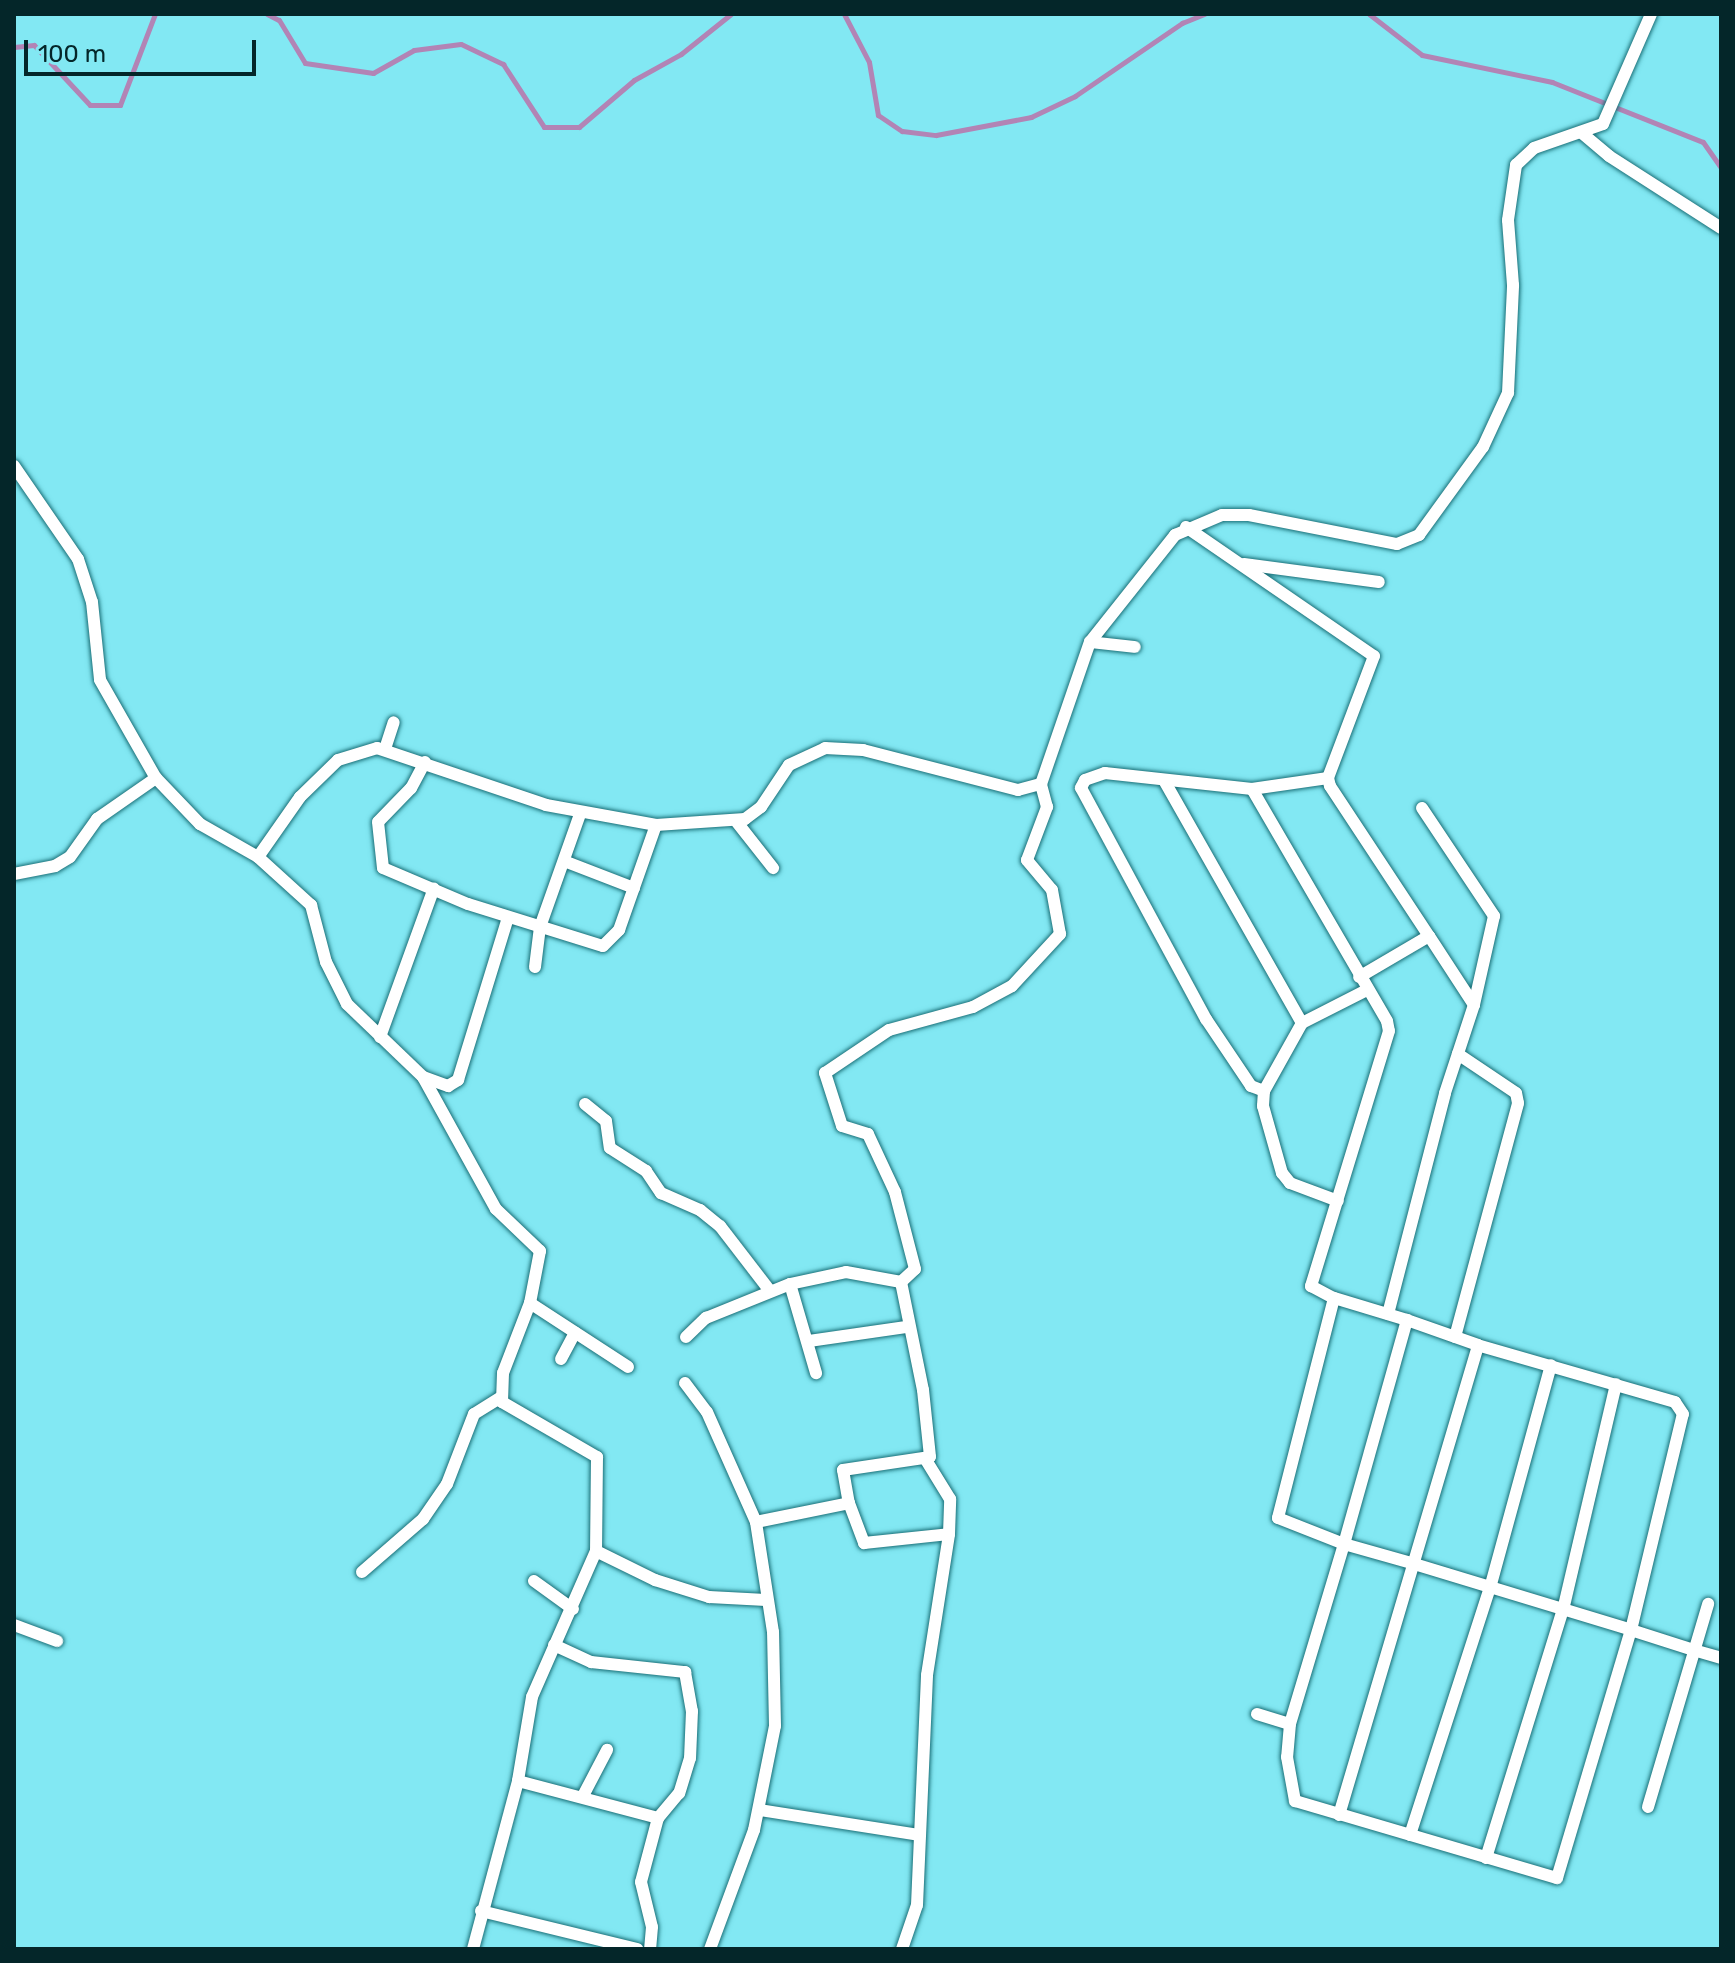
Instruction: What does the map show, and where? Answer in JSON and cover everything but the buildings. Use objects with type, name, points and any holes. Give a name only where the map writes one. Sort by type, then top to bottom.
[{"type":"street","points":[[901,1282],[915,1269],[891,1182],[868,1134],[842,1126],[825,1073],[879,1035],[973,1007],[1027,974],[1062,928],[1052,890],[1027,863],[1047,807],[1042,789],[1090,642],[1186,527],[1222,515],[1249,515],[1397,544],[1419,535],[1483,447],[1508,393],[1513,285],[1508,220],[1516,165],[1534,148],[1599,128],[1608,116],[1651,14]]},
{"type":"street","points":[[1583,134],[1609,156],[1721,228]]},
{"type":"street","points":[[14,466],[78,559],[92,602],[100,680],[156,778],[200,824],[258,857],[311,905],[339,993],[423,1077],[496,1209],[538,1245],[542,1258],[530,1303],[510,1338],[501,1397],[512,1410],[597,1457],[596,1551],[532,1697],[518,1781],[473,1949]]},
{"type":"street","points":[[1186,527],[1373,653],[1328,778]]},
{"type":"street","points":[[1241,564],[1379,582]]},
{"type":"street","points":[[1090,642],[1135,647]]},
{"type":"street","points":[[385,749],[394,722]]},
{"type":"street","points":[[258,857],[300,797],[338,760],[358,751],[385,749],[580,814],[656,825],[736,821],[754,814],[780,775],[807,752],[839,747],[1018,790],[1042,789]]},
{"type":"street","points":[[425,762],[411,788],[380,816],[379,861],[383,868],[508,917],[607,946],[619,930],[656,825]]},
{"type":"street","points":[[1264,1091],[1251,1086],[1206,1019],[1081,788],[1085,780],[1105,773],[1165,782],[1252,789],[1328,778]]},
{"type":"street","points":[[14,874],[55,866],[70,857],[97,819],[156,778]]},
{"type":"street","points":[[1328,778],[1474,1005]]},
{"type":"street","points":[[1165,782],[1302,1023]]},
{"type":"street","points":[[1252,789],[1389,1031],[1311,1286],[1334,1298],[1407,1320],[1478,1345],[1675,1402],[1683,1414],[1631,1630],[1557,1878],[1295,1801],[1287,1757],[1290,1724],[1407,1320]]},
{"type":"street","points":[[1388,1314],[1474,1005],[1494,916],[1422,808]]},
{"type":"street","points":[[535,967],[540,927],[580,814]]},
{"type":"street","points":[[736,821],[773,868]]},
{"type":"street","points":[[564,861],[634,888]]},
{"type":"street","points":[[380,1037],[434,888]]},
{"type":"street","points":[[423,1077],[448,1086],[458,1080],[508,917]]},
{"type":"street","points":[[1359,977],[1429,936]]},
{"type":"street","points":[[1338,1201],[1290,1183],[1282,1173],[1263,1106],[1264,1091],[1302,1023],[1367,990]]},
{"type":"street","points":[[1455,1337],[1518,1103],[1516,1093],[1458,1054]]},
{"type":"street","points":[[585,1104],[606,1121],[610,1148],[646,1171],[661,1193],[700,1210],[720,1226],[770,1291]]},
{"type":"street","points":[[686,1337],[706,1318],[790,1284],[846,1272],[901,1282]]},
{"type":"street","points":[[901,1282],[906,1327],[923,1390],[931,1452],[926,1460]]},
{"type":"street","points":[[790,1284],[816,1373]]},
{"type":"street","points":[[1334,1298],[1277,1513],[1287,1523],[1344,1544],[1721,1658]]},
{"type":"street","points":[[530,1303],[628,1367]]},
{"type":"street","points":[[809,1341],[906,1327]]},
{"type":"street","points":[[561,1359],[575,1333]]},
{"type":"street","points":[[1339,1815],[1411,1563],[1478,1345]]},
{"type":"street","points":[[1410,1835],[1490,1588],[1551,1365]]},
{"type":"street","points":[[685,1383],[707,1412],[756,1522],[773,1632],[775,1726],[760,1810],[710,1949]]},
{"type":"street","points":[[1486,1858],[1563,1610],[1616,1384]]},
{"type":"street","points":[[362,1572],[423,1519],[447,1484],[474,1414],[501,1397]]},
{"type":"street","points":[[926,1460],[843,1470],[849,1503],[864,1543],[949,1534]]},
{"type":"street","points":[[902,1949],[917,1905],[927,1675],[949,1534],[950,1499],[926,1460]]},
{"type":"street","points":[[756,1522],[849,1503]]},
{"type":"street","points":[[596,1551],[655,1580],[709,1597],[766,1600]]},
{"type":"street","points":[[534,1581],[573,1609]]},
{"type":"street","points":[[1648,1807],[1697,1651],[1708,1604]]},
{"type":"street","points":[[14,1625],[57,1641]]},
{"type":"street","points":[[554,1645],[584,1661],[613,1667],[685,1672],[692,1711],[690,1758],[679,1793],[658,1818],[641,1882],[652,1927],[650,1949]]},
{"type":"street","points":[[1257,1714],[1290,1724]]},
{"type":"street","points":[[584,1794],[607,1750]]},
{"type":"street","points":[[518,1781],[584,1794],[658,1818]]},
{"type":"street","points":[[760,1810],[919,1835]]},
{"type":"street","points":[[481,1911],[637,1949]]},
{"type":"waterway","points":[[14,47],[34,45],[90,105],[120,105],[155,14]]},
{"type":"waterway","points":[[267,14],[279,20],[305,63],[373,73],[414,50],[461,44],[503,64],[544,127],[579,127],[634,80],[681,54],[731,14]]},
{"type":"waterway","points":[[844,14],[869,62],[878,115],[902,131],[936,135],[1031,117],[1075,96],[1182,23],[1204,14]]},
{"type":"waterway","points":[[1369,14],[1422,55],[1552,82],[1703,142],[1721,168]]}]
